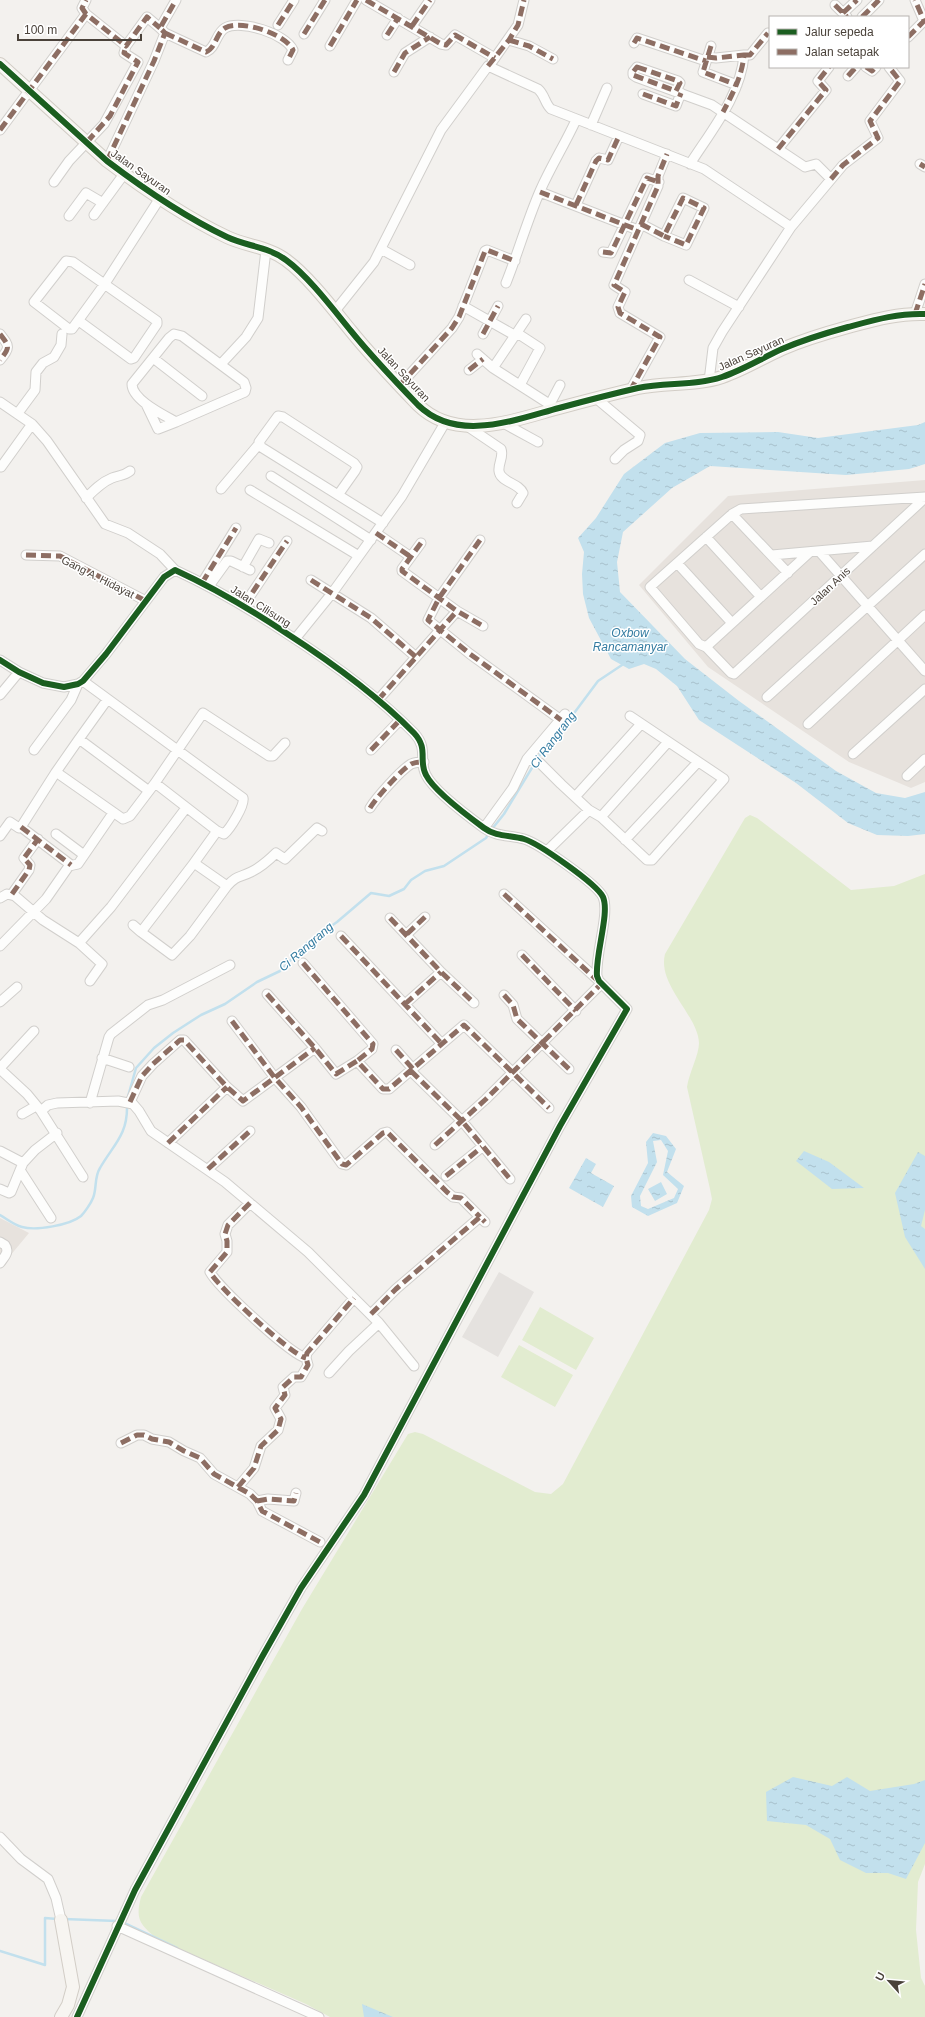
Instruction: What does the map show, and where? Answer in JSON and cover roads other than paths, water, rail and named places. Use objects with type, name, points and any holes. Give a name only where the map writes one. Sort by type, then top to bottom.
[{"type":"street","points":[[86,0],[82,8],[86,14],[126,46]]},
{"type":"street","points":[[107,161],[154,61],[162,30],[176,0]]},
{"type":"street","points":[[278,25],[294,0]]},
{"type":"street","points":[[304,34],[325,0]]},
{"type":"street","points":[[330,46],[357,0]]},
{"type":"street","points":[[366,0],[444,45],[446,45],[455,35],[495,58]]},
{"type":"street","points":[[412,26],[430,0]]},
{"type":"street","points":[[335,311],[374,262],[441,130],[509,40],[518,25],[524,0]]},
{"type":"street","points":[[835,5],[845,15],[858,0]]},
{"type":"street","points":[[863,16],[879,0]]},
{"type":"street","points":[[909,36],[924,21],[915,0]]},
{"type":"street","points":[[0,130],[86,14]]},
{"type":"street","points":[[54,182],[69,161],[110,116],[138,62],[124,52],[126,46],[147,17],[162,30],[206,52],[212,47],[222,30],[226,27],[241,25],[253,27],[286,41],[293,50],[288,60]]},
{"type":"street","points":[[387,35],[398,18]]},
{"type":"street","points":[[634,44],[637,38],[707,59],[750,55],[768,33]]},
{"type":"street","points":[[394,72],[405,53],[430,37]]},
{"type":"street","points":[[509,40],[529,46],[553,59]]},
{"type":"street","points":[[711,46],[704,74],[737,85]]},
{"type":"street","points":[[690,164],[723,112],[737,85],[743,66],[744,55]]},
{"type":"street","name":"Jalan Sayuran","points":[[0,64],[29,92],[107,161],[124,174],[160,198],[226,237],[279,255],[290,263],[335,311],[380,365],[424,411],[446,421],[467,426],[505,424],[553,406],[667,384],[709,381],[722,377],[782,349],[821,335],[872,319],[893,315],[920,314]]},
{"type":"street","points":[[488,66],[538,89],[544,94],[550,108],[591,126],[667,154],[718,177],[791,227]]},
{"type":"street","points":[[778,149],[826,90],[818,81],[828,68]]},
{"type":"street","points":[[848,76],[855,68]]},
{"type":"street","points":[[709,381],[713,348],[791,227],[843,165],[878,138],[870,121],[900,81],[891,68]]},
{"type":"street","points":[[591,126],[607,88]]},
{"type":"street","points":[[643,94],[676,106],[679,92],[712,105],[806,167],[816,164],[831,179]]},
{"type":"street","points":[[506,283],[540,192],[555,158],[567,140],[576,120]]},
{"type":"street","points":[[576,205],[596,161],[599,158],[608,160],[619,136]]},
{"type":"street","points":[[630,391],[660,338],[620,313],[618,310],[625,292],[614,285],[659,182],[658,176],[667,154]]},
{"type":"street","points":[[94,215],[124,174]]},
{"type":"street","points":[[603,252],[611,253],[647,178],[659,182]]},
{"type":"street","points":[[69,216],[86,192],[103,203]]},
{"type":"street","points":[[540,192],[624,224],[640,227],[664,236],[686,244],[704,208],[683,198],[664,236]]},
{"type":"street","points":[[79,321],[131,359],[134,358],[157,323],[104,285],[73,262],[66,261],[34,304],[69,329],[72,328],[79,321],[104,285],[160,198]]},
{"type":"street","points":[[381,249],[410,265]]},
{"type":"street","points":[[221,364],[246,337],[258,318],[266,250]]},
{"type":"street","points":[[400,385],[452,328],[459,317],[479,264],[487,250],[515,261]]},
{"type":"street","points":[[689,280],[739,307]]},
{"type":"street","points":[[920,314],[925,284]]},
{"type":"street","points":[[463,306],[517,334],[540,348],[520,385]]},
{"type":"street","points":[[483,334],[498,306]]},
{"type":"street","points":[[492,368],[526,319]]},
{"type":"street","points":[[0,334],[8,345],[8,349],[0,360]]},
{"type":"street","points":[[18,413],[35,390],[36,372],[43,363],[54,357],[61,344],[62,334]]},
{"type":"street","points":[[146,404],[158,429],[176,422],[245,392],[246,388],[244,382],[182,336],[174,334],[169,338],[132,384],[132,389],[146,404],[176,422]]},
{"type":"street","points":[[469,370],[480,357],[492,368],[553,406],[560,385]]},
{"type":"street","points":[[153,358],[202,396]]},
{"type":"street","points":[[597,398],[640,435],[638,441],[614,459]]},
{"type":"street","points":[[0,402],[32,424],[47,441],[105,524],[124,531],[160,554],[175,570],[164,577],[80,683],[71,700],[34,750]]},
{"type":"street","points":[[221,489],[259,444],[278,416],[283,417],[354,463],[357,467],[338,496]]},
{"type":"street","points":[[295,639],[333,592],[402,496],[446,421]]},
{"type":"street","points":[[1,467],[32,424]]},
{"type":"street","points":[[505,424],[538,442]]},
{"type":"street","points":[[467,426],[502,449],[503,454],[499,472],[501,476],[521,488],[523,493],[517,503]]},
{"type":"street","points":[[259,444],[338,496],[383,523]]},
{"type":"street","points":[[86,498],[101,483],[114,477],[125,476],[130,472]]},
{"type":"street","points":[[271,476],[411,557]]},
{"type":"street","points":[[250,490],[359,556]]},
{"type":"street","points":[[815,552],[788,573],[706,647],[699,644],[650,587],[732,514],[741,509],[925,498]]},
{"type":"street","name":"Jalan Anis","points":[[706,647],[731,673],[734,674],[925,498]]},
{"type":"street","points":[[732,514],[788,573]]},
{"type":"street","points":[[206,584],[236,528]]},
{"type":"street","points":[[706,537],[761,597]]},
{"type":"street","points":[[206,584],[227,561],[231,561],[246,568],[259,540],[269,543]]},
{"type":"street","points":[[480,540],[439,598],[428,620],[563,717],[534,761],[513,788],[486,830]]},
{"type":"street","points":[[244,605],[287,541]]},
{"type":"street","points":[[421,543],[402,571],[457,611],[483,626]]},
{"type":"street","points":[[772,555],[873,546]]},
{"type":"street","points":[[815,552],[841,576],[925,671]]},
{"type":"street","points":[[767,697],[925,554]]},
{"type":"street","name":"Gang A. Hidayat","points":[[26,556],[61,557],[146,601]]},
{"type":"street","points":[[677,563],[732,623]]},
{"type":"street","name":"Jalan Cilisung","points":[[175,570],[206,584],[244,605],[328,661],[378,700],[400,720],[420,742],[424,753],[426,774],[436,788],[486,830],[499,835],[526,839],[548,850],[596,889],[603,897],[604,905],[603,924],[596,968],[600,983]]},
{"type":"street","points":[[311,580],[333,592],[371,618],[416,657]]},
{"type":"street","points":[[378,700],[457,611]]},
{"type":"street","points":[[808,724],[897,639],[925,615]]},
{"type":"street","points":[[2,664],[50,685],[64,687],[80,683],[107,700],[243,798],[243,803],[224,834],[217,831],[186,808],[79,739]]},
{"type":"street","points":[[0,695],[19,672]]},
{"type":"street","points":[[853,754],[925,689]]},
{"type":"street","points":[[21,827],[56,772],[107,700]]},
{"type":"street","points":[[56,772],[123,819],[128,818],[152,787],[203,712],[269,756],[273,756],[285,742]]},
{"type":"street","points":[[534,761],[575,798],[601,817],[646,860],[652,860],[724,780],[630,716]]},
{"type":"street","points":[[371,750],[400,720]]},
{"type":"street","points":[[575,798],[641,724]]},
{"type":"street","points":[[601,817],[668,742]]},
{"type":"street","points":[[907,776],[925,759]]},
{"type":"street","points":[[370,808],[374,801],[405,770],[413,764],[424,762]]},
{"type":"street","points":[[625,840],[698,762]]},
{"type":"street","points":[[79,943],[111,907],[186,808]]},
{"type":"street","points":[[548,850],[590,810]]},
{"type":"street","points":[[0,836],[10,822],[19,828],[21,827],[71,865],[78,865],[113,813]]},
{"type":"street","points":[[133,925],[171,955],[174,955],[227,886],[236,877],[265,864],[276,853],[285,859],[317,828],[322,830]]},
{"type":"street","points":[[141,932],[217,831]]},
{"type":"street","points":[[56,834],[84,855]]},
{"type":"street","points":[[12,894],[29,870],[30,865],[24,858],[38,839]]},
{"type":"street","points":[[194,862],[227,886]]},
{"type":"street","points":[[0,946],[46,899],[71,865]]},
{"type":"street","points":[[0,898],[7,894],[12,894],[33,913],[79,943],[102,964],[90,980]]},
{"type":"street","points":[[77,2017],[135,1890],[294,1600],[364,1495],[560,1126],[627,1009],[504,894]]},
{"type":"street","points":[[406,934],[425,917]]},
{"type":"street","points":[[390,918],[441,972],[474,1003]]},
{"type":"street","points":[[341,936],[441,1043]]},
{"type":"street","points":[[522,955],[576,1011]]},
{"type":"street","points":[[267,994],[336,1074],[357,1061],[372,1049],[373,1044],[303,963]]},
{"type":"street","points":[[90,1103],[108,1037],[140,1010],[163,1000],[230,965]]},
{"type":"street","points":[[405,1004],[441,972]]},
{"type":"street","points":[[436,1145],[514,1073],[576,1011],[600,983]]},
{"type":"street","points":[[0,1002],[17,987]]},
{"type":"street","points":[[504,995],[513,1006],[517,1019],[569,1069]]},
{"type":"street","points":[[232,1021],[275,1078],[301,1107],[343,1165],[346,1165],[383,1133],[387,1132],[447,1192],[453,1197],[461,1198],[482,1220],[396,1289],[371,1314]]},
{"type":"street","points":[[357,1061],[386,1090],[389,1090],[462,1024],[465,1025],[549,1108]]},
{"type":"street","points":[[34,1031],[0,1068],[27,1094],[38,1108],[57,1133],[83,1177]]},
{"type":"street","points":[[125,1102],[142,1076],[153,1064],[181,1040],[184,1040],[227,1087],[243,1101],[315,1048]]},
{"type":"street","points":[[396,1050],[412,1070],[462,1121],[510,1179]]},
{"type":"street","points":[[102,1058],[129,1067]]},
{"type":"street","points":[[168,1143],[227,1087]]},
{"type":"street","points":[[22,1114],[57,1103],[125,1102],[139,1111],[151,1131],[208,1169],[308,1252],[371,1314],[414,1366]]},
{"type":"street","points":[[208,1169],[250,1131]]},
{"type":"street","points":[[0,1189],[9,1193],[11,1192],[22,1166],[40,1146],[57,1133]]},
{"type":"street","points":[[446,1176],[482,1147]]},
{"type":"street","points":[[0,1150],[22,1166],[51,1218]]},
{"type":"street","points":[[250,1203],[228,1225],[225,1234],[227,1252],[210,1272],[276,1338],[297,1355],[306,1358]]},
{"type":"street","points":[[0,1242],[7,1248],[6,1255],[0,1263]]},
{"type":"street","points":[[238,1487],[254,1468],[261,1446],[279,1427],[281,1419],[275,1410],[275,1407],[285,1395],[283,1388],[284,1386],[294,1377],[300,1378],[308,1366],[306,1358],[307,1353],[354,1298]]},
{"type":"street","points":[[329,1373],[353,1347],[379,1323]]},
{"type":"street","points":[[121,1443],[141,1434],[152,1439],[169,1442],[200,1458],[214,1474],[238,1487],[256,1500],[262,1511],[320,1542]]},
{"type":"street","points":[[256,1500],[272,1499],[294,1501],[296,1493]]},
{"type":"street","points":[[0,1837],[22,1859],[48,1879],[58,1904],[73,1987],[68,2005],[61,2017]]},
{"type":"street","points":[[118,1926],[319,2017]]},
{"type":"water","name":"Oxbow Rancamanyar","points":[[925,422],[925,464],[909,469],[846,475],[710,466],[672,488],[623,532],[617,562],[620,592],[685,659],[739,701],[836,771],[876,793],[905,798],[925,792],[925,834],[908,836],[877,835],[848,823],[796,783],[699,720],[677,686],[656,669],[644,664],[629,669],[611,659],[589,618],[583,594],[582,574],[584,552],[578,538],[596,518],[624,474],[665,443],[700,433],[778,432],[818,438],[918,425]]},
{"type":"water","points":[[653,1133],[666,1136],[676,1149],[667,1172],[684,1186],[677,1203],[648,1216],[632,1207],[631,1196],[648,1163],[646,1142]],"holes":[[[661,1140],[668,1151],[663,1175],[678,1189],[674,1198],[648,1209],[641,1206],[640,1196],[657,1162],[653,1141]]]},
{"type":"water","points":[[804,1151],[829,1162],[864,1188],[832,1189],[796,1161]]},
{"type":"water","points":[[918,1152],[925,1156],[925,1210],[921,1226],[925,1229],[925,1269],[905,1237],[895,1193]]},
{"type":"water","points":[[586,1158],[596,1164],[591,1173],[614,1186],[603,1207],[569,1188]]},
{"type":"water","points":[[661,1182],[667,1194],[655,1201],[648,1189]]},
{"type":"water","points":[[793,1777],[832,1786],[847,1777],[870,1791],[914,1784],[925,1780],[925,1843],[906,1879],[888,1873],[866,1873],[840,1860],[830,1839],[806,1825],[767,1821],[766,1792]]},
{"type":"water","points":[[362,2004],[393,2017],[364,2017]]},
{"type":"waterway","name":"Ci Rangrang","points":[[492,829],[504,814],[541,753],[563,728],[598,681],[625,663]]},
{"type":"waterway","name":"Ci Rangrang","points":[[127,1100],[136,1068],[154,1048],[173,1033],[201,1015],[225,1004],[257,982],[280,971],[307,943],[337,922],[371,893],[389,896],[404,889],[411,880],[425,871],[444,866],[486,838],[489,833]]},
{"type":"waterway","name":"Ci Rangrang","points":[[0,1215],[19,1226],[28,1228],[44,1228],[53,1226],[69,1222],[81,1216],[93,1198],[98,1172],[122,1132],[127,1115],[127,1105]]},
{"type":"waterway","points":[[0,1951],[45,1965],[45,1918],[57,1919]]},
{"type":"waterway","points":[[64,1919],[117,1921]]},
{"type":"waterway","points":[[122,1922],[177,1948]]}]
